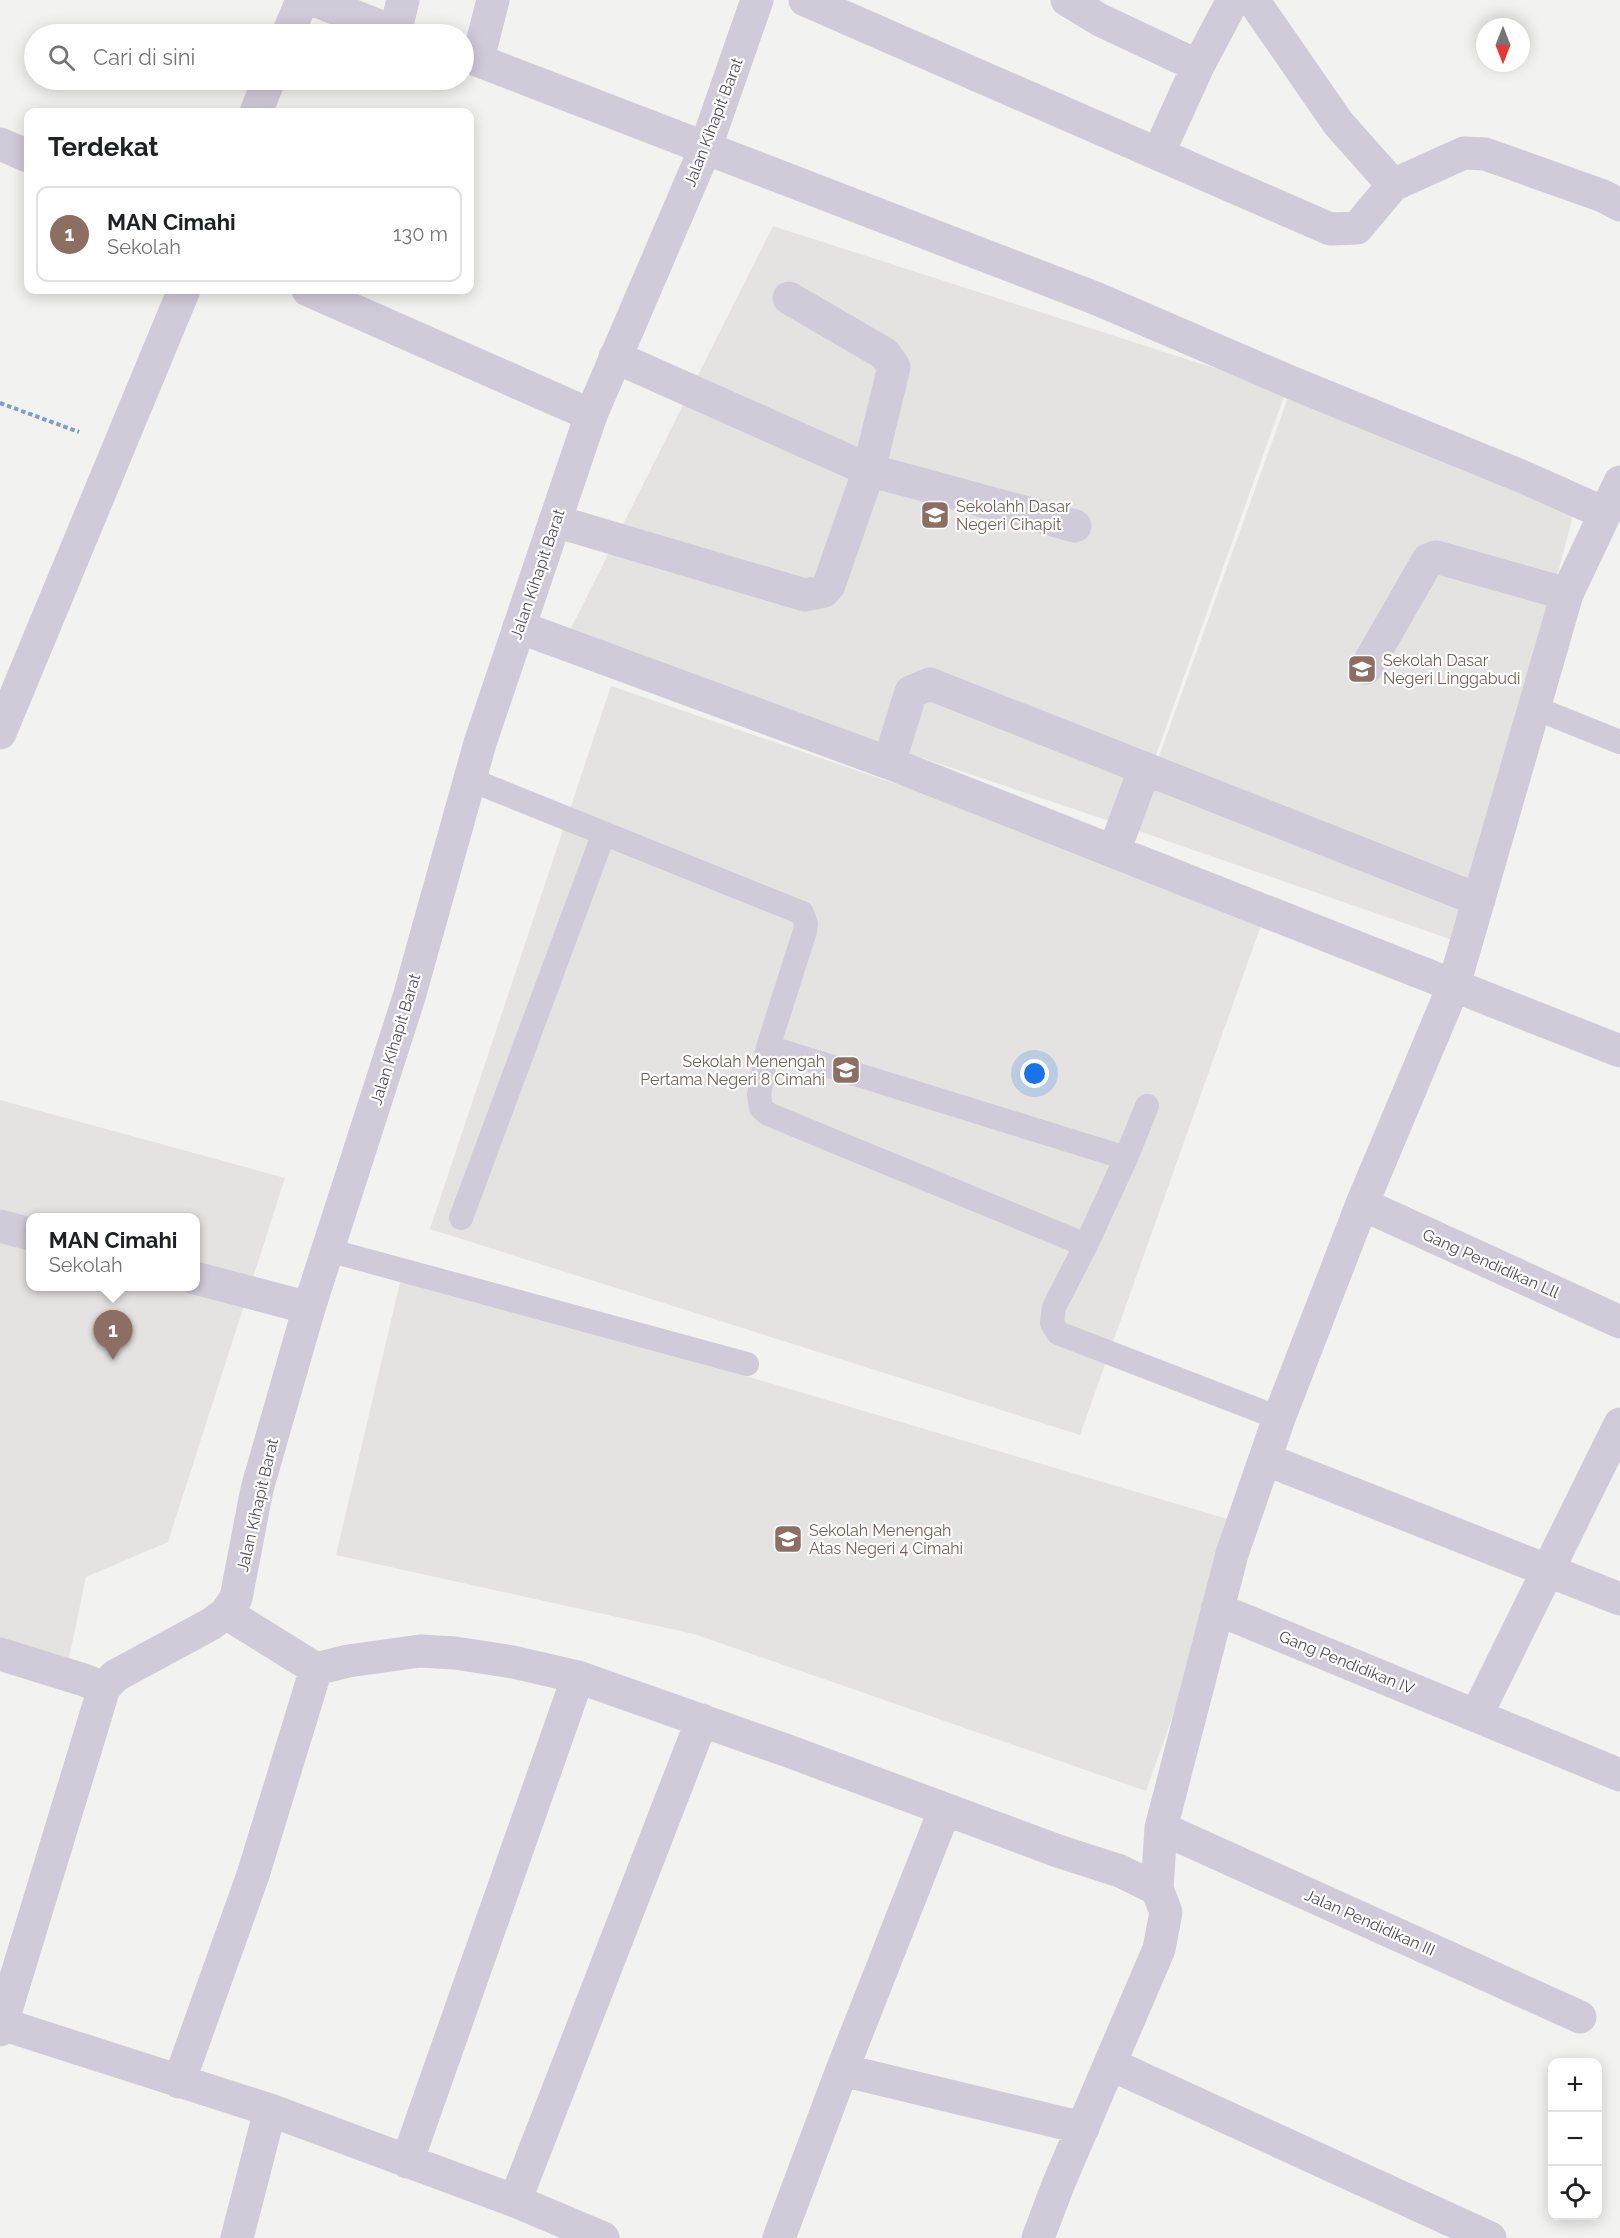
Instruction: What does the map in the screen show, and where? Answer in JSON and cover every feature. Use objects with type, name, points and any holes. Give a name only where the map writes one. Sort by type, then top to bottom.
[{"type":"street","points":[[292,24],[302,0]]},
{"type":"street","points":[[314,0],[373,24]]},
{"type":"street","points":[[399,24],[403,0]]},
{"type":"street","points":[[474,49],[493,0]]},
{"type":"street","name":"Jalan Kihapit Barat","points":[[226,1613],[236,1598],[257,1489],[309,1308],[409,997],[469,779],[519,627],[591,415],[705,149],[757,0]]},
{"type":"street","points":[[805,0],[1330,229],[1357,228],[1393,185],[1464,153],[1485,154],[1603,196],[1620,205]]},
{"type":"street","points":[[1067,0],[1100,21],[1198,66]]},
{"type":"street","points":[[1158,154],[1198,66],[1233,0]]},
{"type":"street","points":[[1253,0],[1338,123],[1393,185]]},
{"type":"street","points":[[474,58],[1095,298],[1604,513]]},
{"type":"street","points":[[258,108],[265,90]]},
{"type":"street","points":[[0,144],[24,154]]},
{"type":"street","points":[[0,734],[182,294]]},
{"type":"street","points":[[317,294],[591,415]]},
{"type":"street","points":[[555,521],[805,595],[824,591],[829,585],[869,470],[894,367],[885,354],[789,298]]},
{"type":"street","points":[[615,357],[869,470],[1075,526]]},
{"type":"street","points":[[1038,2238],[1159,1949],[1166,1912],[1157,1889],[1161,1828],[1232,1554],[1279,1418],[1362,1204],[1454,985],[1567,594],[1620,482]]},
{"type":"street","points":[[1366,668],[1428,560],[1436,557],[1567,594]]},
{"type":"street","points":[[519,627],[889,763],[1620,1051]]},
{"type":"street","points":[[889,763],[911,692],[930,684],[1479,900]]},
{"type":"street","points":[[1114,851],[1145,768]]},
{"type":"street","name":"Gang Pendidikan Lll","points":[[1362,1204],[1620,1322]]},
{"type":"street","points":[[0,1227],[26,1233]]},
{"type":"street","points":[[200,1279],[309,1308]]},
{"type":"street","points":[[1476,1716],[1620,1424]]},
{"type":"street","points":[[1265,1459],[1620,1599]]},
{"type":"street","name":"Gang Pendidikan IV","points":[[1217,1609],[1620,1774]]},
{"type":"street","points":[[603,2238],[514,2201],[270,2110],[1,2027],[104,1688],[115,1676],[211,1624],[226,1613],[316,1669],[359,1659],[420,1651],[455,1653],[513,1662],[578,1677],[702,1720],[1120,1871],[1157,1889]]},
{"type":"street","points":[[0,1654],[104,1688]]},
{"type":"street","points":[[179,2082],[253,1875],[316,1669]]},
{"type":"street","points":[[406,2162],[578,1677]]},
{"type":"street","points":[[514,2201],[702,1720]]},
{"type":"street","points":[[779,2238],[842,2070],[945,1809]]},
{"type":"street","name":"Jalan Pendidikan III","points":[[1161,1828],[1580,2017]]},
{"type":"street","points":[[1110,2064],[1491,2238]]},
{"type":"street","points":[[842,2070],[1083,2128]]},
{"type":"street","points":[[237,2238],[270,2110]]},
{"type":"lane","points":[[1535,708],[1620,742]]},
{"type":"lane","points":[[469,779],[802,913],[806,931],[768,1047],[759,1095],[761,1108],[768,1114],[1086,1245]]},
{"type":"lane","points":[[460,1218],[604,832]]},
{"type":"lane","points":[[768,1047],[1126,1158]]},
{"type":"lane","points":[[1147,1106],[1086,1245],[1054,1307],[1052,1323],[1059,1333],[1279,1418]]},
{"type":"lane","points":[[328,1250],[747,1364]]},
{"type":"path","points":[[0,403],[119,447]]},
{"type":"shaded area","name":"Sekolahh Dasar Negeri Cihapit","points":[[773,226],[1286,391],[1130,828],[566,638]]},
{"type":"shaded area","name":"Sekolah Dasar Negeri Linggabudi","points":[[1290,392],[1575,508],[1461,943],[1133,829]]},
{"type":"shaded area","name":"Sekolah Menengah Pertama Negeri 8 Cimahi","points":[[611,686],[1266,911],[1080,1435],[430,1229]]},
{"type":"shaded area","points":[[0,1100],[285,1178],[168,1542],[86,1577],[69,1658],[0,1639]]},
{"type":"shaded area","name":"Sekolah Menengah Atas Negeri 4 Cimahi","points":[[402,1274],[1241,1523],[1146,1791],[694,1634],[336,1555]]},
{"type":"place","name":"Sekolahh Dasar Negeri Cihapit","points":[[935,515]]},
{"type":"place","name":"Sekolah Dasar Negeri Linggabudi","points":[[1362,669]]},
{"type":"place","name":"Sekolah Menengah Pertama Negeri 8 Cimahi","points":[[846,1070]]},
{"type":"place","name":"MAN Cimahi","points":[[113,1360]]},
{"type":"place","name":"Sekolah Menengah Atas Negeri 4 Cimahi","points":[[788,1539]]}]
